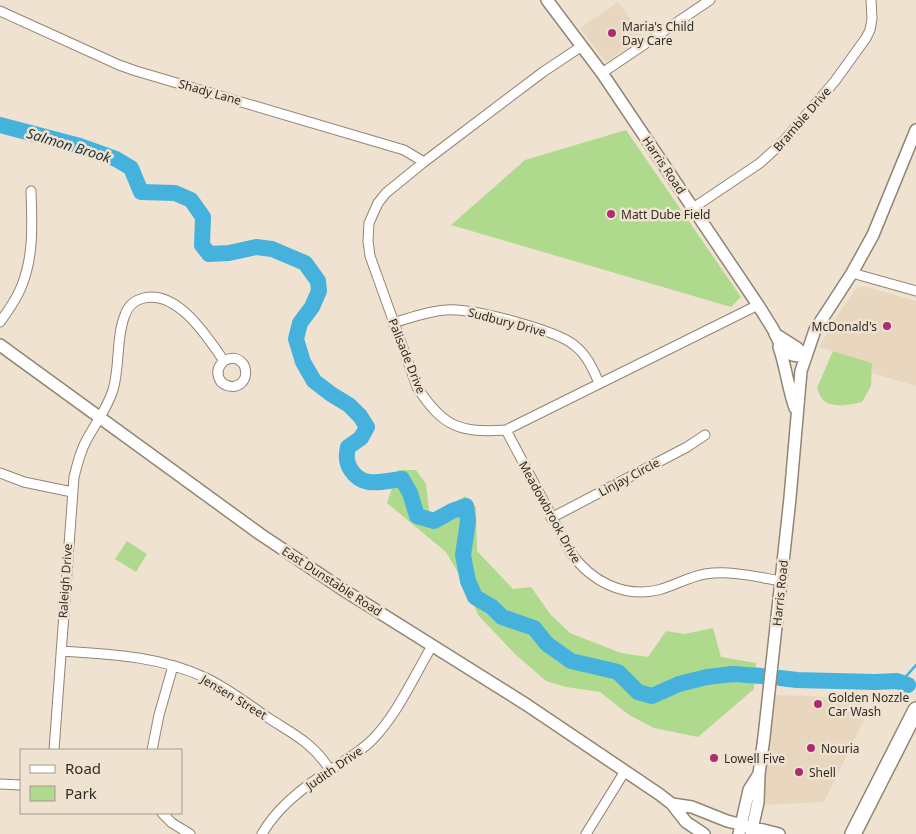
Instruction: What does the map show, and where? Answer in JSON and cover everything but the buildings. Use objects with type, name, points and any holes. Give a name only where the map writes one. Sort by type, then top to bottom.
[{"type":"highway","points":[[854,834],[916,710]]},
{"type":"street","name":"Harris Road","points":[[547,0],[602,73],[758,305],[777,339],[790,395],[796,412]]},
{"type":"street","points":[[602,73],[710,0]]},
{"type":"street","name":"Bramble Drive","points":[[693,208],[760,163],[782,143],[844,70],[866,38],[872,19],[872,0]]},
{"type":"street","name":"Shady Lane","points":[[0,11],[119,65],[404,150],[424,162]]},
{"type":"street","name":"Palisade Drive","points":[[582,46],[543,72],[424,162],[386,193],[378,202],[369,223],[368,241],[370,256],[417,387],[428,405],[440,417],[459,428],[485,432],[506,430],[520,425],[599,383],[758,305]]},
{"type":"street","points":[[805,356],[816,330],[873,236],[916,130]]},
{"type":"street","points":[[0,322],[18,294],[26,272],[32,245],[31,191]]},
{"type":"street","points":[[852,273],[916,291]]},
{"type":"street","name":"Raleigh Drive","points":[[54,749],[75,471],[81,453],[109,400],[116,379],[123,319],[126,312],[136,301],[143,298],[157,297],[175,305],[200,328],[224,361]]},
{"type":"street","name":"Sudbury Drive","points":[[394,323],[445,310],[472,311],[493,316],[547,332],[572,343],[588,360],[599,383]]},
{"type":"street","name":"Harris Road","points":[[752,831],[759,795],[758,774],[763,746],[790,498],[796,412],[801,371],[805,356],[797,348],[777,339]]},
{"type":"street","name":"East Dunstable Road","points":[[0,345],[260,534],[342,590],[527,705],[672,804],[686,822],[704,834]]},
{"type":"street","name":"Meadowbrook Drive","points":[[506,430],[571,554],[581,567],[594,578],[617,587],[638,592],[649,592],[669,587],[704,574],[718,573],[781,581]]},
{"type":"street","name":"Linjay Circle","points":[[552,518],[687,447],[705,435]]},
{"type":"street","points":[[0,473],[24,482],[72,492]]},
{"type":"street","name":"Judith Drive","points":[[262,834],[283,806],[330,770],[362,750],[382,729],[432,646]]},
{"type":"street","name":"Jensen Street","points":[[61,651],[133,656],[173,666],[205,678],[247,703],[316,750],[330,770]]},
{"type":"street","points":[[152,749],[159,715],[173,666]]},
{"type":"street","points":[[586,834],[625,772]]},
{"type":"street","name":"Harris Road","points":[[740,829],[749,790],[758,774]]},
{"type":"street","points":[[0,784],[20,785]]},
{"type":"street","name":"East Dunstable Road","points":[[672,804],[692,808],[740,829],[778,834]]},
{"type":"street","points":[[163,814],[172,823],[190,834]]},
{"type":"shaded area","name":"Maria's Child Day Care","points":[[618,2],[643,37],[606,62],[580,28]]},
{"type":"shaded area","points":[[859,287],[866,287],[916,301],[916,386],[872,373],[872,363],[819,347],[837,316]]},
{"type":"shaded area","points":[[773,695],[813,696],[859,701],[865,718],[824,802],[762,805]]},
{"type":"green space","points":[[626,130],[741,297],[731,307],[451,225],[525,160]]},
{"type":"green space","points":[[833,351],[872,363],[871,386],[862,402],[836,405],[826,402],[821,398],[817,388]]},
{"type":"green space","points":[[398,470],[416,470],[426,484],[429,510],[435,515],[465,496],[476,507],[477,551],[513,589],[531,587],[551,615],[570,633],[621,653],[648,657],[666,631],[685,634],[713,628],[721,657],[756,663],[754,689],[698,737],[654,728],[629,715],[600,692],[566,687],[546,681],[515,654],[478,615],[468,590],[446,552],[387,503]]},
{"type":"green space","points":[[127,541],[147,554],[136,572],[115,559]]},
{"type":"waterway","name":"Salmon Brook","points":[[0,125],[80,146],[116,159],[131,168],[141,192],[175,193],[191,200],[203,217],[202,245],[209,254],[229,253],[256,247],[272,249],[305,263],[318,281],[319,291],[312,307],[300,323],[296,339],[303,362],[314,381],[349,405],[360,416],[367,427],[361,438],[348,447],[347,459],[349,467],[356,476],[367,482],[402,479],[410,493],[417,516],[434,521],[466,506],[468,521],[463,555],[468,581],[475,597],[492,607],[502,617],[534,628],[547,644],[571,661],[618,672],[638,692],[652,696],[679,684],[707,677],[733,674],[762,676]]},
{"type":"waterway","points":[[901,682],[916,665]]},
{"type":"waterway","name":"Salmon Brook","points":[[780,678],[797,680],[897,681],[908,685]]},
{"type":"place","name":"Maria's Child Day Care","points":[[612,33]]},
{"type":"place","name":"Matt Dube Field","points":[[611,214]]},
{"type":"place","name":"McDonald's","points":[[887,326]]},
{"type":"place","name":"Golden Nozzle Car Wash","points":[[818,704]]},
{"type":"place","name":"Nouria","points":[[811,748]]},
{"type":"place","name":"Lowell Five","points":[[714,758]]},
{"type":"place","name":"Shell","points":[[799,772]]}]
